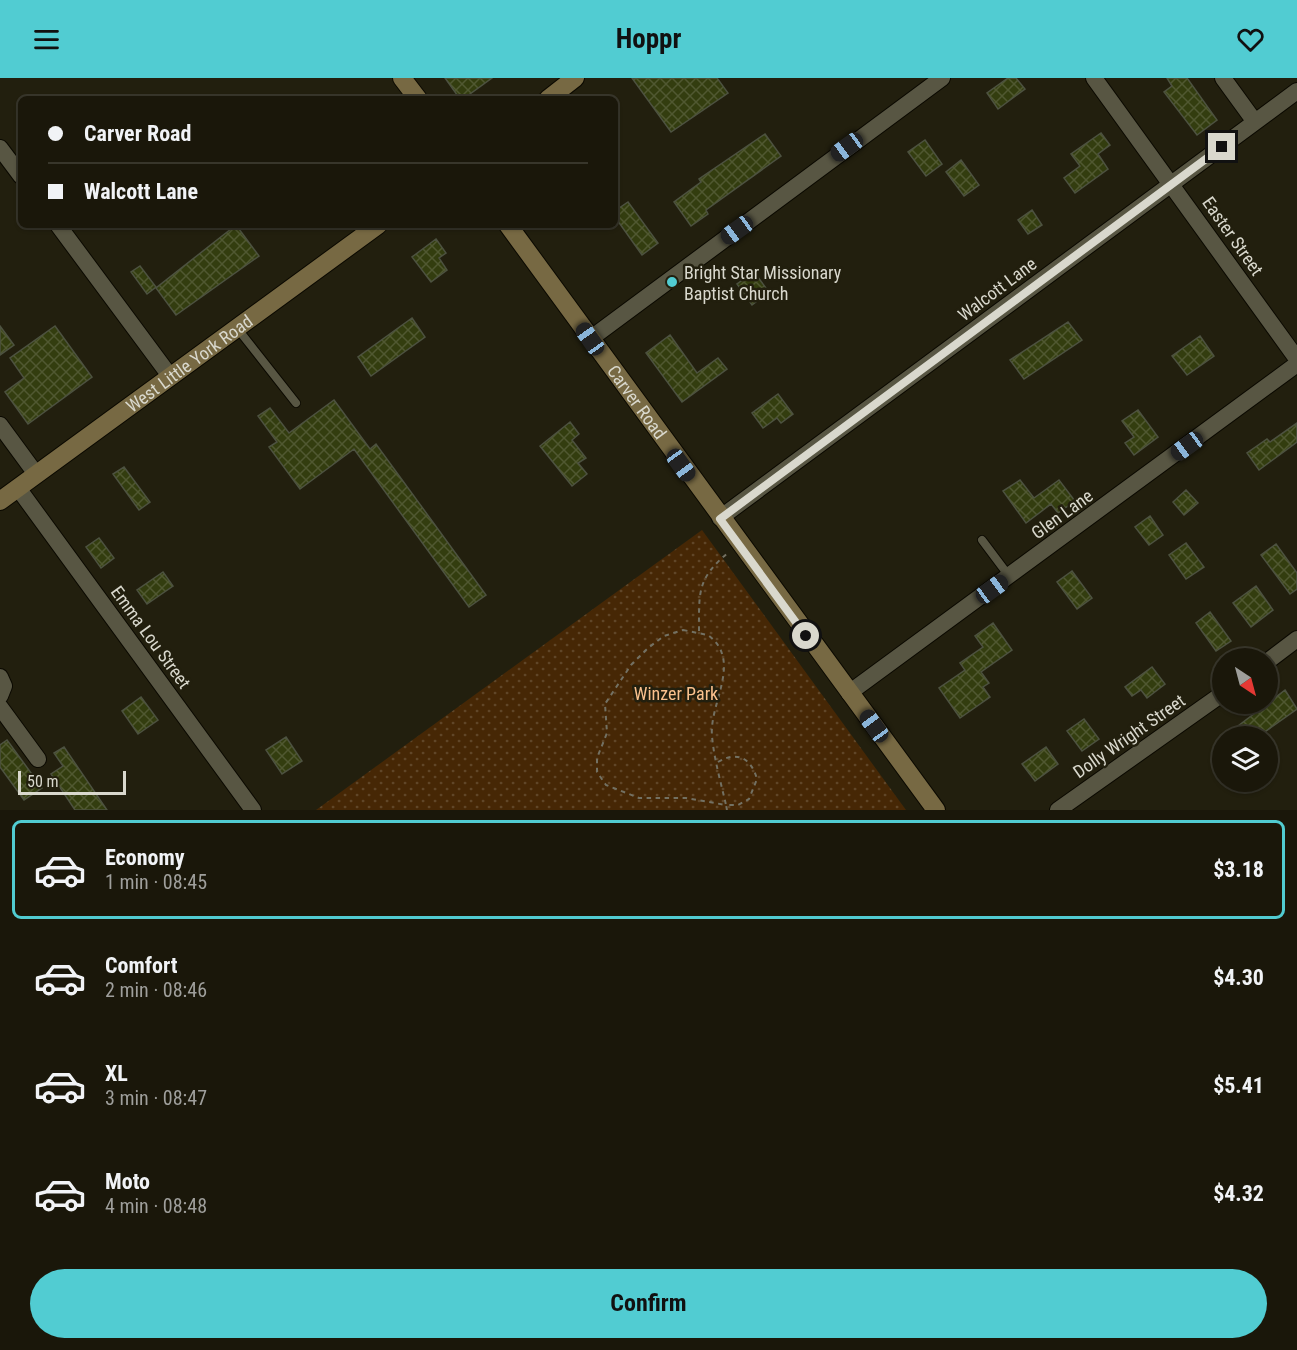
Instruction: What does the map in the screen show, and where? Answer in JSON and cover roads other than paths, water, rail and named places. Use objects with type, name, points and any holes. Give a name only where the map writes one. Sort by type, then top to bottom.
[{"type":"street","points":[[402,78],[416,96]]},
{"type":"street","points":[[552,96],[575,78]]},
{"type":"street","points":[[590,339],[942,78]]},
{"type":"street","name":"Easter Street","points":[[1094,78],[1297,359]]},
{"type":"street","points":[[1223,78],[1255,122]]},
{"type":"street","name":"Walcott Lane","points":[[720,519],[1297,91]]},
{"type":"street","points":[[0,148],[18,172]]},
{"type":"street","points":[[60,228],[170,376]]},
{"type":"street","name":"West Little York Road","points":[[0,501],[374,228]]},
{"type":"street","name":"Carver Road","points":[[510,228],[720,519],[936,810]]},
{"type":"street","name":"Glen Lane","points":[[849,693],[1297,364]]},
{"type":"street","points":[[0,425],[36,474]]},
{"type":"street","name":"Emma Lou Street","points":[[18,488],[253,810]]},
{"type":"street","points":[[1278,653],[1297,639]]},
{"type":"street","points":[[0,677],[4,686],[0,696]]},
{"type":"street","name":"Dolly Wright Street","points":[[1059,810],[1212,701]]},
{"type":"street","points":[[0,707],[38,759]]},
{"type":"lane","points":[[237,327],[296,403]]},
{"type":"lane","points":[[982,540],[1010,576]]},
{"type":"place","name":"Bright Star Missionary Baptist Church","points":[[672,282]]},
{"type":"park label","name":"Winzer Park","points":[[676,693]]}]
